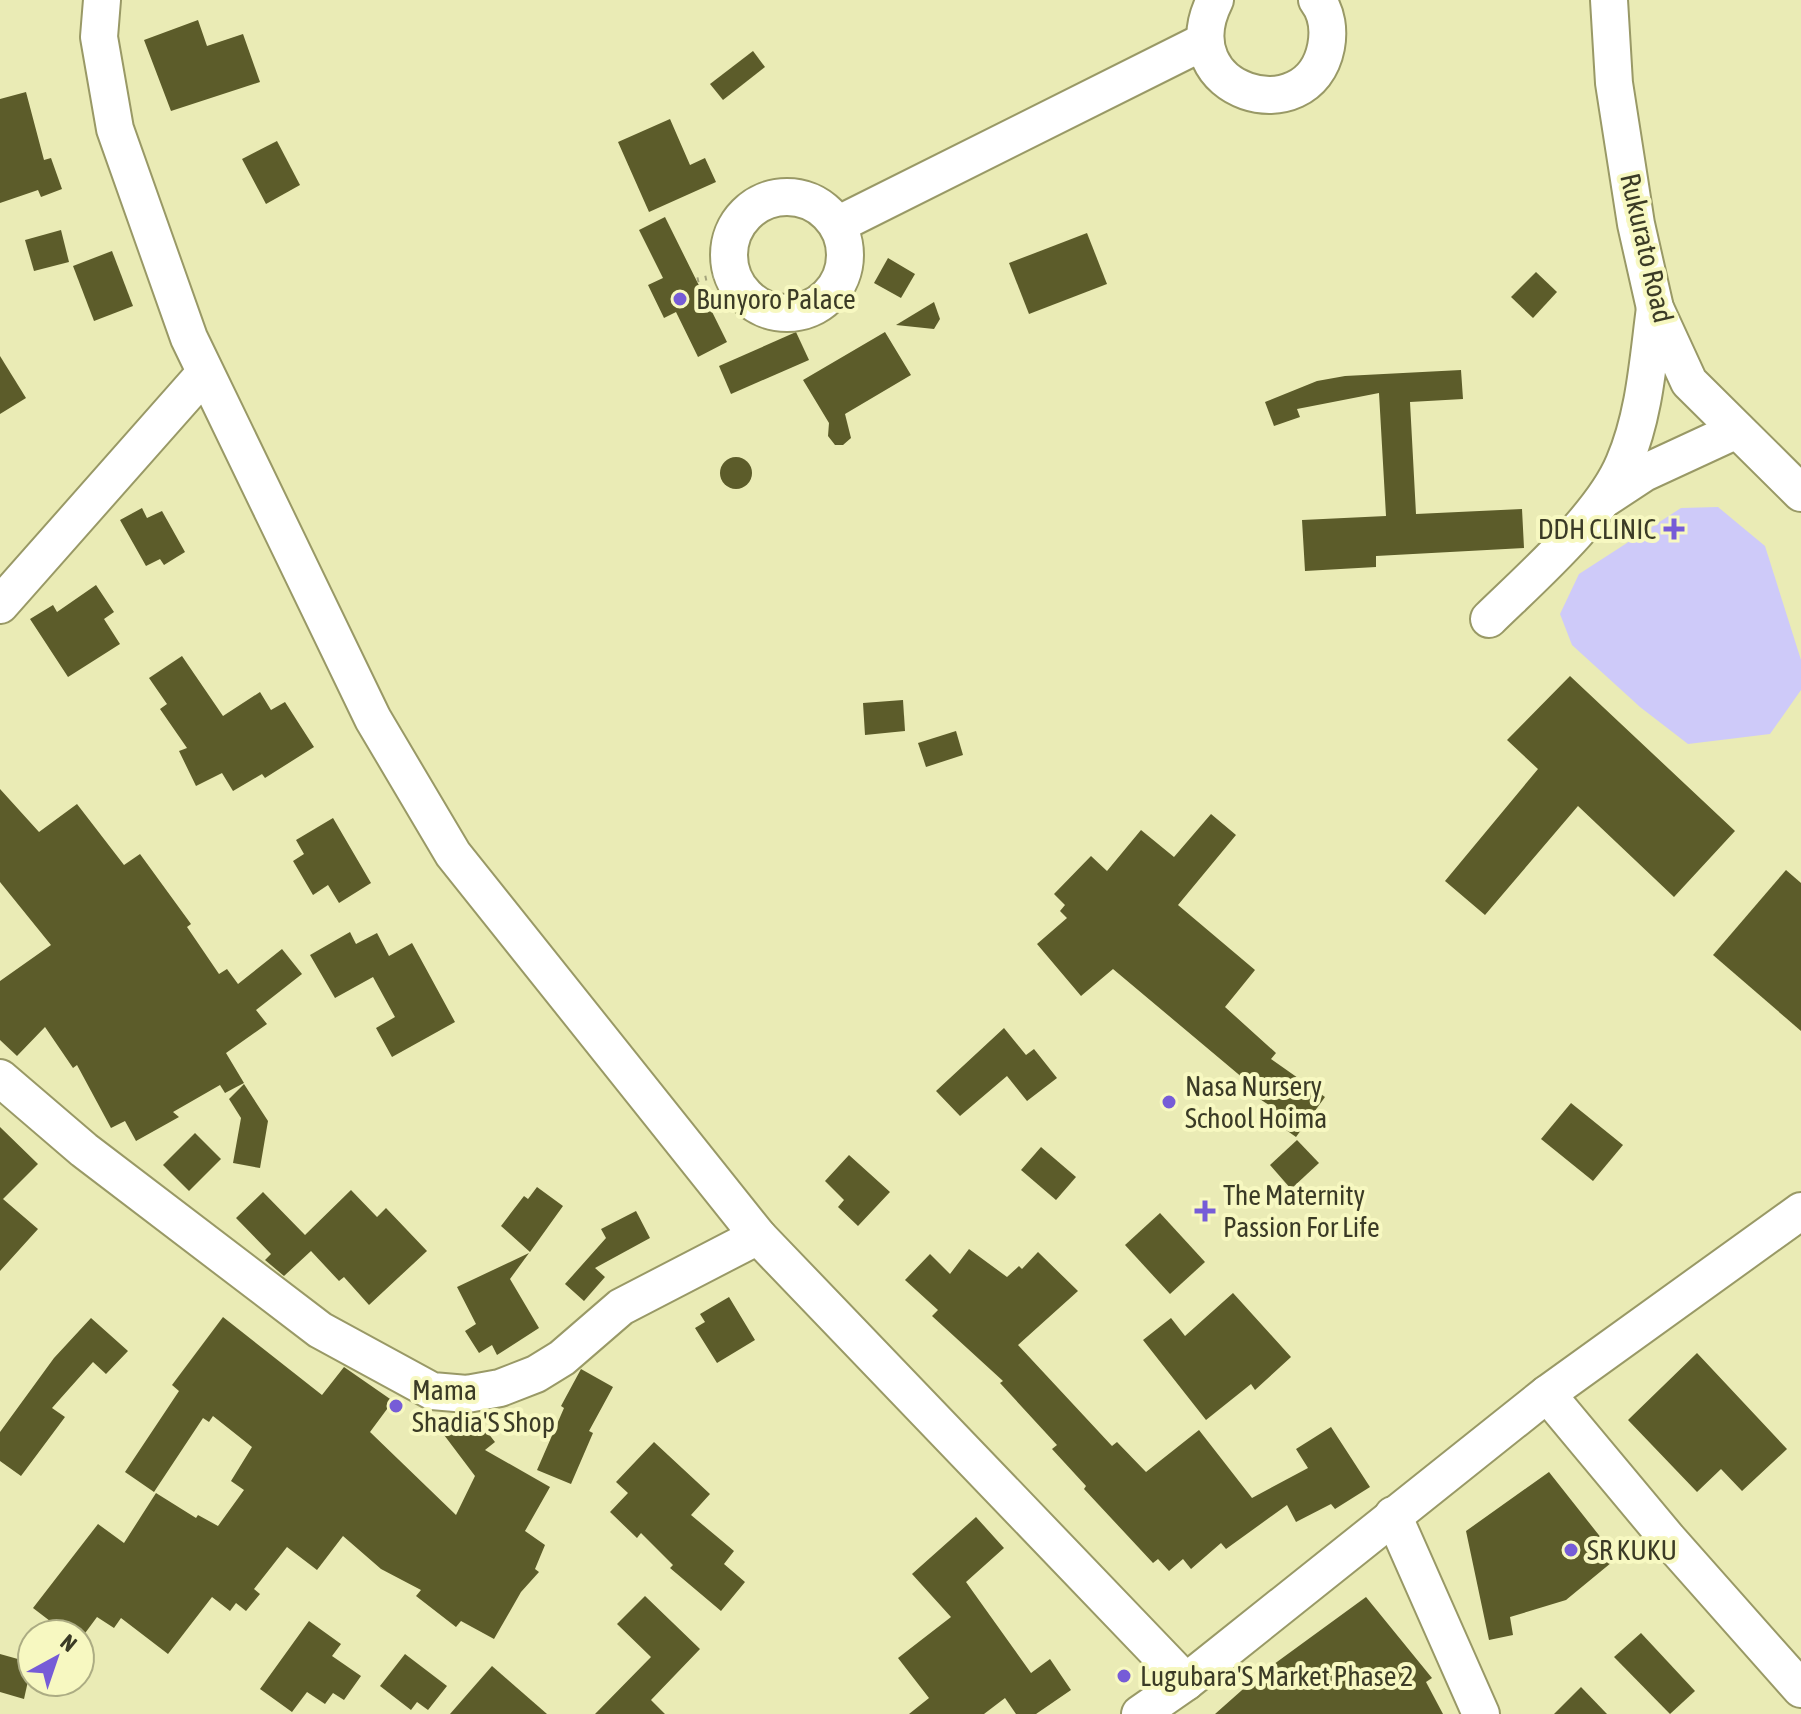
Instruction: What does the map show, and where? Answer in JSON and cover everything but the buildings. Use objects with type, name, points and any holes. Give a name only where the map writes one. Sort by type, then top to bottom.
[{"type":"street","points":[[102,0],[99,37],[115,129],[138,201],[205,373],[373,719],[453,854],[758,1236],[1186,1682]]},
{"type":"street","points":[[1215,0],[1207,17],[1205,41],[1211,62],[1224,79],[1242,92],[1263,96],[1285,93],[1308,80],[1323,58],[1328,32],[1317,0]]},
{"type":"street","name":"Rukurato Road","points":[[1609,0],[1614,83],[1636,224],[1655,308],[1689,382],[1801,493]]},
{"type":"street","points":[[839,224],[1205,41]]},
{"type":"street","points":[[791,195],[818,204],[839,224],[847,263],[842,275],[830,299],[794,315],[755,305],[714,277],[740,219],[762,200],[791,195]]},
{"type":"street","points":[[1602,501],[1623,465],[1637,428],[1655,308]]},
{"type":"street","points":[[0,605],[205,373]]},
{"type":"street","points":[[1489,619],[1602,501],[1644,473],[1737,430]]},
{"type":"street","points":[[0,1078],[84,1150],[320,1330],[432,1391],[467,1394],[500,1388],[536,1374],[562,1358],[621,1307],[758,1236]]},
{"type":"street","points":[[1140,1714],[1186,1682],[1547,1394],[1801,1211]]},
{"type":"street","points":[[1547,1394],[1668,1539],[1801,1689]]},
{"type":"street","points":[[1393,1515],[1481,1714]]},
{"type":"shaded area","points":[[1718,507],[1765,546],[1801,660],[1801,690],[1770,734],[1688,744],[1640,707],[1572,645],[1560,614],[1579,574],[1681,508]]},
{"type":"place","name":"Bunyoro Palace","points":[[680,299]]},
{"type":"place","name":"DDH CLINIC","points":[[1674,529]]},
{"type":"place","name":"Nasa Nursery School Hoima","points":[[1169,1102]]},
{"type":"place","name":"The Maternity Passion For Life","points":[[1205,1211]]},
{"type":"place","name":"Mama Shadia'S Shop","points":[[396,1406]]},
{"type":"place","name":"SR KUKU","points":[[1571,1550]]},
{"type":"place","name":"Lugubara'S Market Phase 2","points":[[1124,1676]]}]
